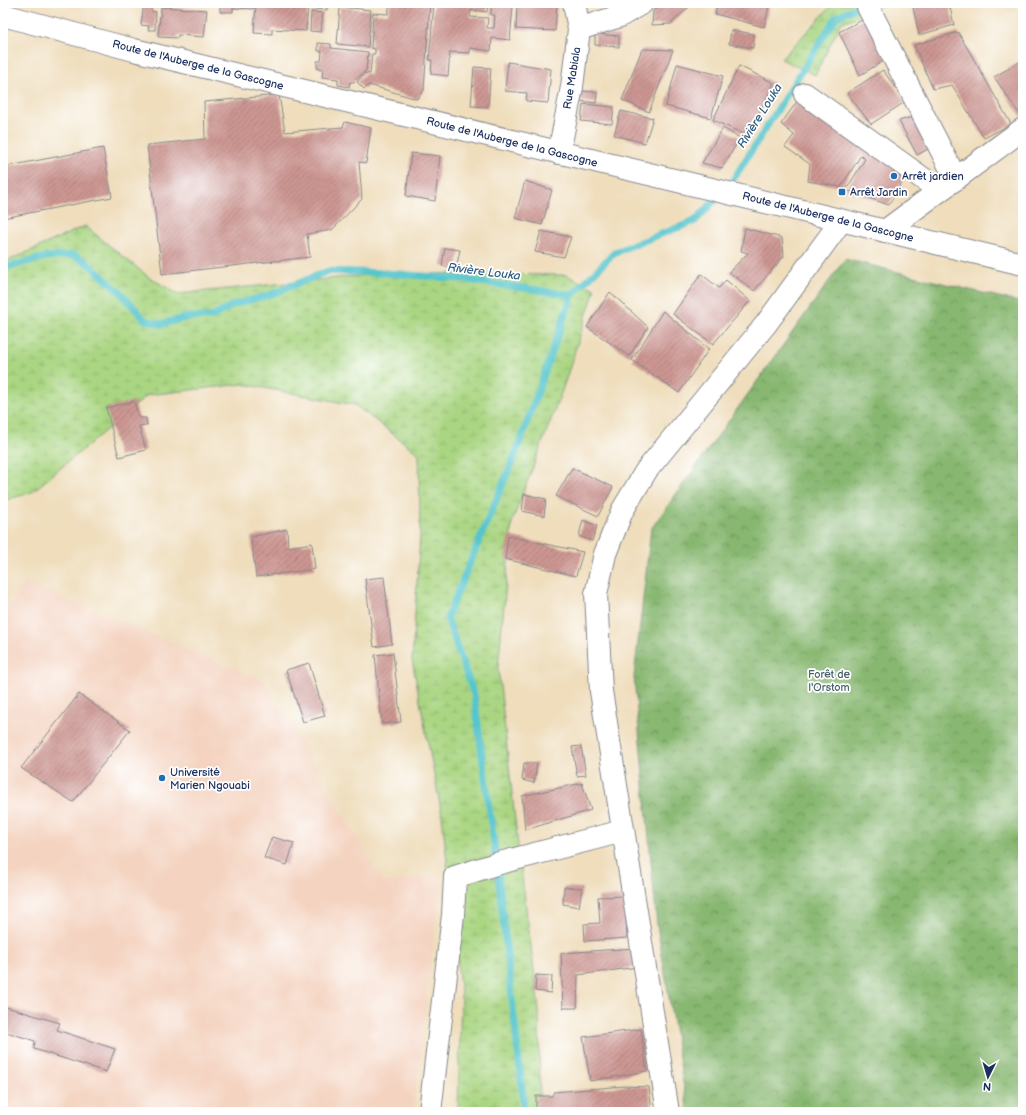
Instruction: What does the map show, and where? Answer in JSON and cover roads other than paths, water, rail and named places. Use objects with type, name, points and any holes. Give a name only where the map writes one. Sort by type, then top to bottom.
[{"type":"street","name":"Rue Mabiala","points":[[559,153],[572,87],[579,29],[574,3]]},
{"type":"street","points":[[579,29],[620,16],[642,3]]},
{"type":"street","points":[[868,7],[947,185]]},
{"type":"street","name":"Route de l'Auberge de la Gascogne","points":[[3,15],[134,50],[1023,264]]},
{"type":"street","points":[[806,94],[947,185]]},
{"type":"street","points":[[885,231],[1023,129]]},
{"type":"street","points":[[668,1112],[600,691],[596,594],[605,554],[622,511],[646,471],[766,324],[841,221]]},
{"type":"street","points":[[430,1112],[449,953],[455,877],[496,864],[623,831]]},
{"type":"waterway","name":"Rivière Louka","points":[[3,268],[46,257],[73,255],[85,261],[120,292],[145,320],[161,324],[189,317],[212,317],[233,305],[272,294],[328,271],[386,273],[460,279],[572,295],[615,252],[695,221],[731,183],[836,17],[865,3]]},
{"type":"waterway","points":[[524,1112],[498,873],[474,695],[447,618],[519,445],[572,295]]},
{"type":"place","name":"Arrêt jardien","points":[[894,176]]},
{"type":"place","name":"Arrêt Jardin","points":[[842,192]]},
{"type":"place","name":"Université Marien Ngouabi","points":[[162,778]]},
{"type":"park label","name":"Forêt de l'Orstom","points":[[829,680]]}]
